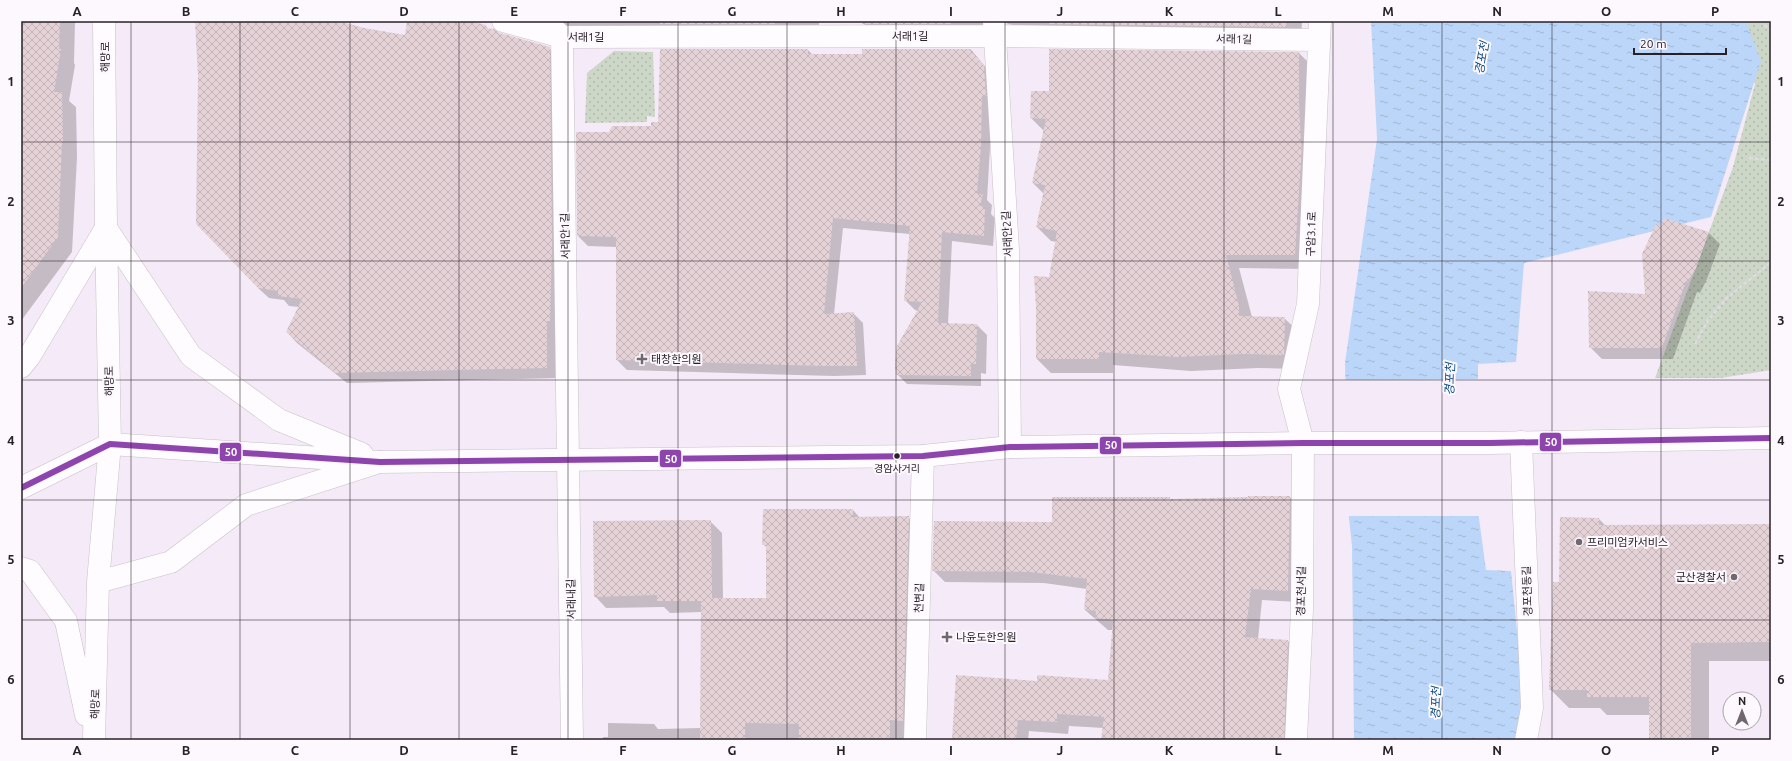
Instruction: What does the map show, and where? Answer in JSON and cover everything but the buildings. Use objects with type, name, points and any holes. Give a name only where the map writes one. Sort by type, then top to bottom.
[{"type":"street","name":"해망로","points":[[93,740],[98,582],[110,444],[104,21]]},
{"type":"street","name":"서래1길","points":[[503,21],[562,37],[994,28],[1319,30]]},
{"type":"street","points":[[545,21],[562,37]]},
{"type":"street","name":"서래안2길","points":[[994,28],[1008,250],[1010,448]]},
{"type":"street","name":"구암3.1로","points":[[1312,443],[1289,389],[1308,304],[1319,30]]},
{"type":"street","name":"서래안1길","points":[[562,37],[569,459]]},
{"type":"street","points":[[21,367],[29,357],[106,228],[191,356],[279,420],[380,462]]},
{"type":"street","points":[[21,488],[110,444],[380,462],[924,456],[1010,448],[1312,443],[1490,443],[1771,438]]},
{"type":"street","name":"경포천동길","points":[[1521,442],[1532,708],[1526,740]]},
{"type":"street","name":"경포천서길","points":[[1296,740],[1312,443]]},
{"type":"street","name":"천변길","points":[[914,740],[924,456]]},
{"type":"street","name":"서래내길","points":[[569,459],[572,740]]},
{"type":"street","points":[[98,582],[171,562],[246,505],[380,462]]},
{"type":"street","points":[[21,568],[30,571],[66,621],[93,740]]},
{"type":"path","points":[[1764,25],[1771,30]]},
{"type":"path","points":[[1749,158],[1771,160]]},
{"type":"path","points":[[1695,344],[1708,320],[1727,298],[1771,262]]},
{"type":"green space","points":[[1736,21],[1771,21],[1771,370],[1721,378],[1655,378],[1733,167],[1755,84],[1742,36]]},
{"type":"green space","points":[[614,51],[653,52],[655,117],[647,116],[647,122],[585,123],[587,73]]},
{"type":"water","name":"경포천","points":[[1371,21],[1746,21],[1761,61],[1711,217],[1524,263],[1516,362],[1478,364],[1478,511],[1486,570],[1511,571],[1524,701],[1517,740],[1354,740],[1352,546],[1349,518],[1345,363],[1377,139]]},
{"type":"pier","points":[[1480,379],[1480,516],[1347,516],[1343,380]]},
{"type":"transit line","name":"50","points":[[21,488],[110,444],[380,462],[923,456],[1010,447],[1303,443],[1490,443],[1771,438]]},
{"type":"place","name":"태창한의원","points":[[642,359]]},
{"type":"place","name":"경암사거리","points":[[897,456]]},
{"type":"place","name":"프리미엄카서비스","points":[[1579,542]]},
{"type":"place","name":"군산경찰서","points":[[1734,577]]},
{"type":"place","name":"나윤도한의원","points":[[947,637]]}]
